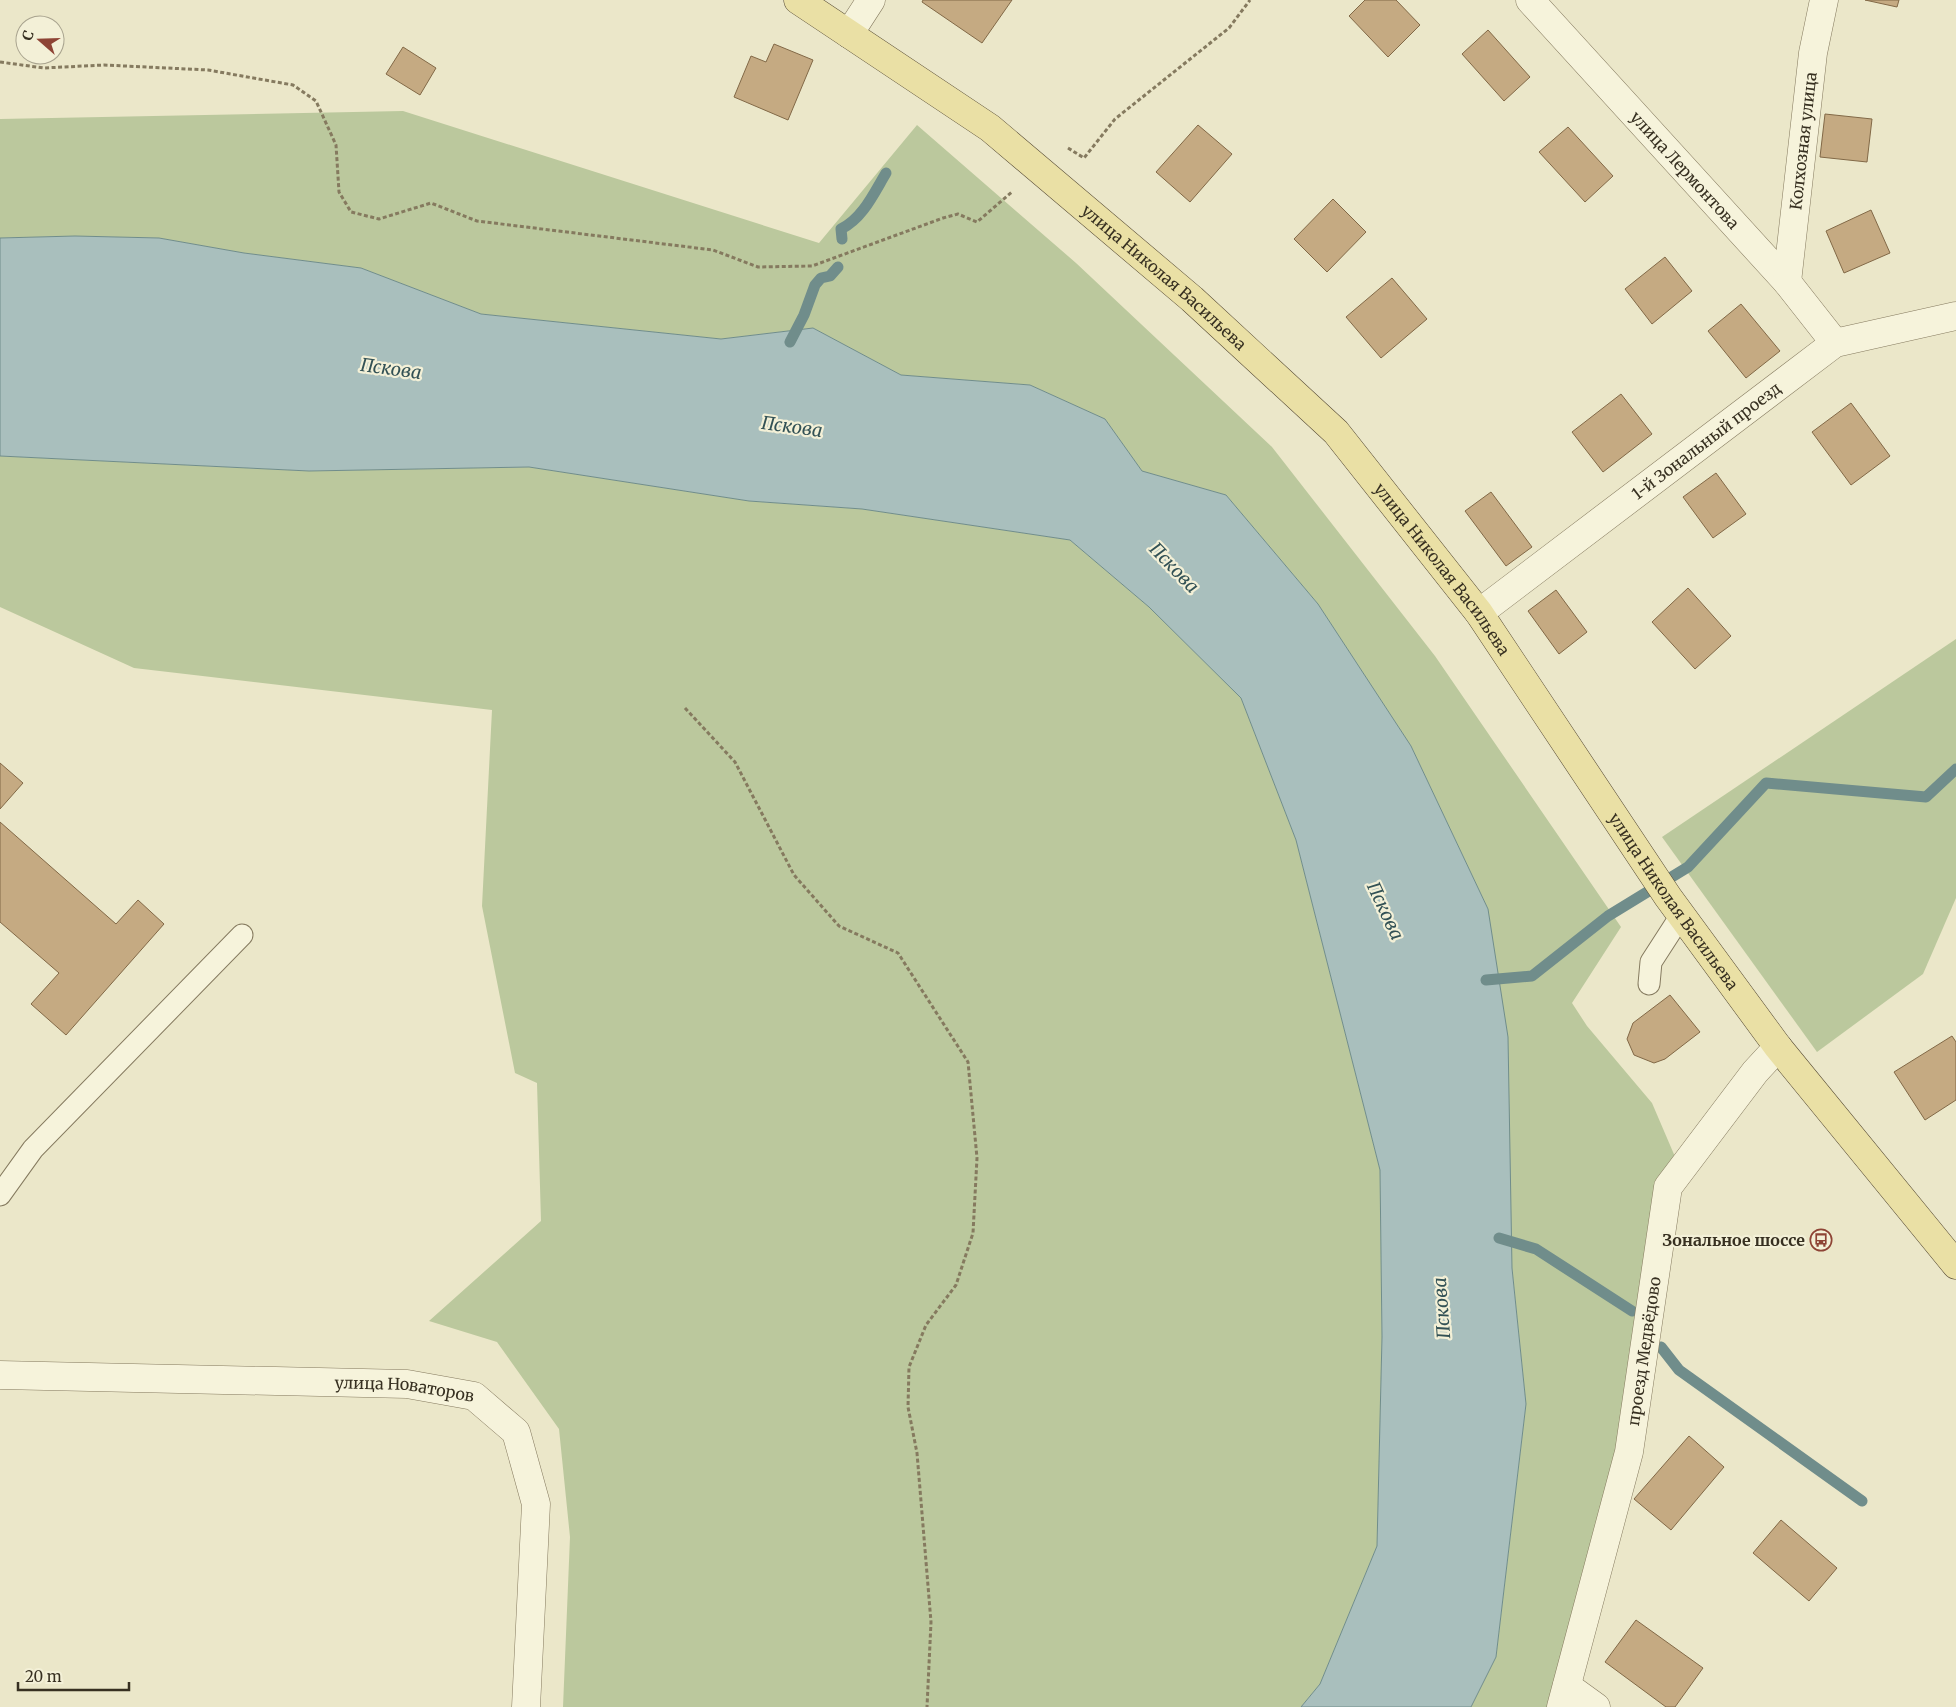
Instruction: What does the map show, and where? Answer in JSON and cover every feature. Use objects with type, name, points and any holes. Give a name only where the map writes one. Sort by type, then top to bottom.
[{"type":"main road","name":"улица Николая Васильева","points":[[798,0],[990,128],[1192,298],[1336,432],[1479,613],[1675,905],[1778,1047],[1956,1265]]},
{"type":"street","points":[[849,34],[872,0]]},
{"type":"street","name":"улица Лермонтова","points":[[1530,0],[1787,282],[1835,344]]},
{"type":"street","name":"Колхозная улица","points":[[1787,282],[1813,53],[1824,0]]},
{"type":"street","name":"1-й Зональный проезд","points":[[1479,613],[1835,344],[1956,316]]},
{"type":"street","name":"проезд Медвёдово","points":[[1596,1707],[1564,1697],[1629,1452],[1668,1187],[1755,1072],[1778,1047]]},
{"type":"street","name":"улица Новаторов","points":[[0,1375],[407,1384],[474,1396],[516,1432],[536,1504],[526,1707]]},
{"type":"lane","points":[[1649,984],[1651,962],[1675,905]]},
{"type":"lane","points":[[0,1195],[33,1149],[242,935]]},
{"type":"path","points":[[1068,147],[1084,158],[1115,119],[1229,28],[1250,0]]},
{"type":"path","points":[[0,62],[44,68],[104,65],[208,70],[293,85],[316,101],[336,145],[339,192],[351,212],[379,219],[430,204],[477,222],[713,250],[758,267],[812,266],[958,214],[977,222],[1013,191]]},
{"type":"path","points":[[685,708],[735,762],[794,875],[839,926],[898,953],[968,1062],[977,1158],[973,1233],[956,1285],[926,1325],[909,1367],[908,1406],[917,1453],[931,1622],[928,1707]]},
{"type":"green space","points":[[403,111],[819,243],[917,125],[1076,263],[1272,447],[1435,656],[1621,927],[1572,1003],[1587,1026],[1652,1103],[1685,1180],[1633,1361],[1620,1452],[1552,1707],[1471,1707],[1496,1657],[1526,1404],[1512,1268],[1488,909],[1411,746],[1318,604],[1226,495],[1142,471],[1105,419],[1030,385],[901,375],[813,328],[721,339],[481,314],[361,268],[244,253],[159,238],[75,236],[0,238],[0,119]]},
{"type":"green space","points":[[0,456],[309,471],[529,467],[749,501],[862,509],[1070,540],[1149,607],[1241,698],[1296,840],[1380,1170],[1382,1337],[1377,1546],[1320,1684],[1301,1707],[563,1707],[570,1537],[559,1429],[497,1342],[429,1321],[541,1221],[537,1083],[515,1073],[482,906],[492,710],[134,668],[0,607]]},
{"type":"green space","points":[[1956,639],[1956,898],[1923,974],[1817,1052],[1662,837]]},
{"type":"water","name":"Пскова","points":[[75,236],[159,238],[244,253],[361,268],[481,314],[721,339],[813,328],[901,375],[1030,385],[1105,419],[1142,471],[1226,495],[1318,604],[1411,746],[1488,909],[1508,1037],[1512,1268],[1526,1404],[1496,1657],[1471,1707],[1301,1707],[1320,1684],[1377,1546],[1382,1337],[1380,1170],[1296,840],[1241,698],[1149,607],[1070,540],[862,509],[749,501],[529,467],[309,471],[0,456],[0,238]]},
{"type":"building","points":[[923,0],[1012,0],[982,43],[922,2]]},
{"type":"building","points":[[1365,0],[1396,0],[1420,25],[1388,57],[1349,16]]},
{"type":"building","points":[[1865,0],[1899,0],[1897,7]]},
{"type":"building","points":[[1488,30],[1530,77],[1504,101],[1462,54]]},
{"type":"building","points":[[774,44],[813,60],[788,120],[734,97],[751,56],[766,62]]},
{"type":"building","points":[[403,47],[436,68],[420,95],[386,74]]},
{"type":"building","points":[[1825,114],[1872,119],[1867,162],[1820,157]]},
{"type":"building","points":[[1198,125],[1232,154],[1190,202],[1156,172]]},
{"type":"building","points":[[1568,127],[1613,176],[1585,202],[1539,152]]},
{"type":"building","points":[[1333,199],[1366,232],[1327,272],[1294,239]]},
{"type":"building","points":[[1871,210],[1890,253],[1844,273],[1826,231]]},
{"type":"building","points":[[1665,257],[1692,291],[1652,324],[1625,289]]},
{"type":"building","points":[[1392,278],[1427,319],[1381,358],[1346,317]]},
{"type":"building","points":[[1741,304],[1780,351],[1746,378],[1708,331]]},
{"type":"building","points":[[1621,394],[1652,434],[1603,472],[1572,432]]},
{"type":"building","points":[[1851,403],[1890,456],[1851,485],[1812,432]]},
{"type":"building","points":[[1716,473],[1746,514],[1713,538],[1683,497]]},
{"type":"building","points":[[1491,492],[1532,547],[1506,566],[1465,511]]},
{"type":"building","points":[[1688,588],[1731,636],[1695,669],[1652,622]]},
{"type":"building","points":[[1556,590],[1587,632],[1559,654],[1528,611]]},
{"type":"building","points":[[0,763],[23,783],[0,809]]},
{"type":"building","points":[[0,822],[116,924],[138,900],[164,924],[66,1035],[31,1004],[59,973],[0,922]]},
{"type":"building","points":[[1670,995],[1700,1032],[1665,1059],[1654,1063],[1634,1055],[1627,1039],[1633,1023]]},
{"type":"building","points":[[1952,1036],[1956,1042],[1956,1100],[1925,1120],[1894,1072]]},
{"type":"building","points":[[1689,1436],[1724,1467],[1671,1530],[1634,1499]]},
{"type":"building","points":[[1781,1520],[1837,1568],[1809,1601],[1753,1553]]},
{"type":"building","points":[[1636,1620],[1703,1668],[1675,1707],[1666,1707],[1605,1662]]},
{"type":"waterway","points":[[842,239],[841,229],[862,212],[886,173]]},
{"type":"waterway","points":[[790,342],[804,315],[815,285],[821,278],[830,276],[838,267]]},
{"type":"waterway","points":[[1486,980],[1532,976],[1608,916],[1688,867],[1766,783],[1926,797],[1956,769]]},
{"type":"waterway","points":[[1499,1238],[1536,1249],[1632,1311]]},
{"type":"waterway","points":[[1661,1347],[1679,1370],[1862,1501]]},
{"type":"place","name":"Зональное шоссе","points":[[1821,1240]]}]
